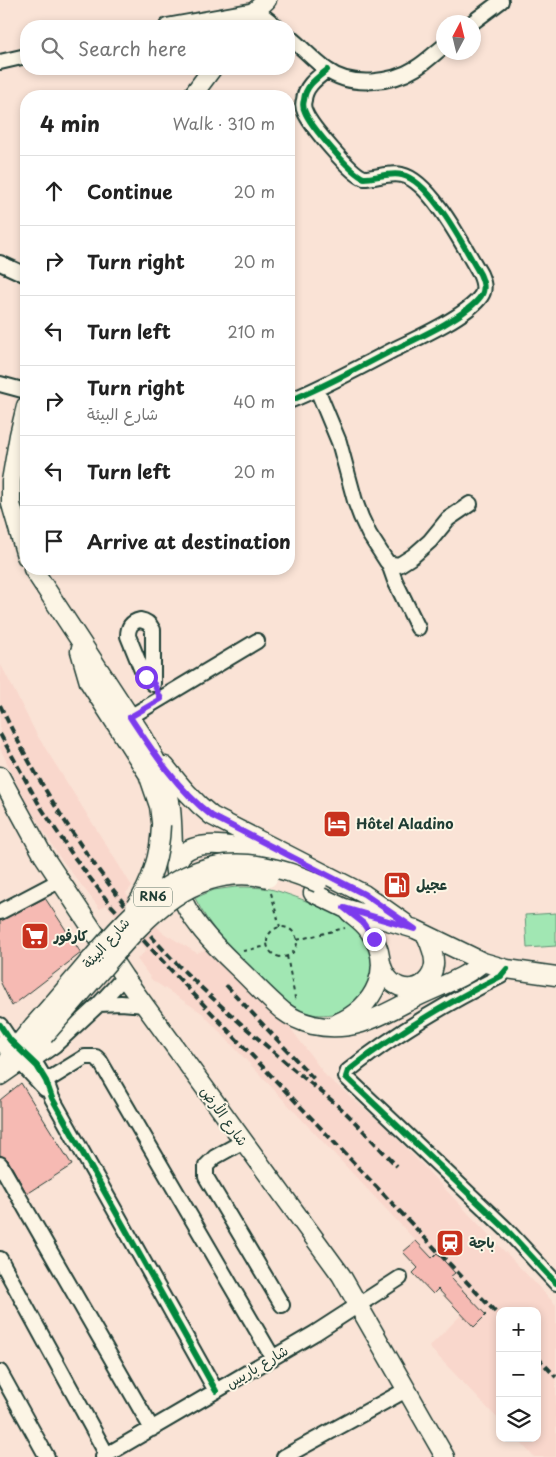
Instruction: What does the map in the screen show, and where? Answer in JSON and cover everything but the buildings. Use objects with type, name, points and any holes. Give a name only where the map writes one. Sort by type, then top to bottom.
[{"type":"main road","points":[[249,20],[261,5]]},
{"type":"main road","points":[[196,90],[208,75]]},
{"type":"main road","points":[[20,431],[11,481],[11,504],[20,537]]},
{"type":"main road","points":[[37,575],[144,738],[184,790],[212,816],[315,882]]},
{"type":"main road","points":[[75,634],[89,682],[148,774],[159,806],[161,825],[158,859],[145,890],[127,919]]},
{"type":"main road","points":[[144,738],[167,787],[171,807],[175,871],[178,888],[187,908],[211,941],[283,1011],[299,1021],[317,1026],[338,1028],[359,1025],[418,991],[467,974],[483,962]]},
{"type":"main road","name":"شارع الأرض","points":[[2,785],[59,881],[124,977],[242,1142],[341,1275],[445,1457]]},
{"type":"main road","points":[[175,871],[181,856],[187,850],[206,845],[232,846],[250,848],[276,855],[315,882]]},
{"type":"main road","name":"شارع البيئة","points":[[0,1075],[39,1031],[127,919],[148,900],[186,875],[226,864],[262,865],[298,874],[483,962],[507,969],[556,976]]},
{"type":"main road","name":"شارع البيئة","points":[[39,1031],[159,908],[191,886],[208,880],[229,877],[262,877],[280,881],[315,882],[344,908],[415,929]]},
{"type":"main road","points":[[344,908],[369,931],[374,939],[384,975],[389,982],[396,986],[418,991]]},
{"type":"main road","points":[[415,929],[433,957],[434,964],[432,973],[418,991]]},
{"type":"main road","points":[[317,1026],[337,1023],[362,1009],[377,985],[380,976],[380,957]]},
{"type":"street","points":[[481,16],[501,1]]},
{"type":"street","points":[[194,20],[261,5],[272,20]]},
{"type":"street","points":[[295,42],[327,70],[346,80],[370,81],[414,70],[436,52]]},
{"type":"street","points":[[0,62],[20,57]]},
{"type":"street","points":[[295,398],[317,389],[456,317],[479,299],[484,288],[480,274],[428,192],[404,175],[394,174],[364,178],[359,176],[346,164],[312,124],[304,110],[304,99],[310,85],[327,70]]},
{"type":"street","points":[[0,263],[20,272]]},
{"type":"street","points":[[0,384],[20,389]]},
{"type":"street","points":[[317,389],[338,442],[361,517],[376,546],[389,564],[395,581],[418,628]]},
{"type":"street","points":[[389,564],[399,564],[413,556],[430,541],[448,519],[470,504]]},
{"type":"street","points":[[130,717],[257,641]]},
{"type":"street","points":[[154,684],[161,699]]},
{"type":"street","points":[[0,912],[59,881]]},
{"type":"street","points":[[507,969],[501,976],[423,1018],[368,1055],[348,1071],[346,1079],[506,1229],[556,1283]]},
{"type":"street","points":[[19,1055],[54,1046],[99,1004],[124,977]]},
{"type":"street","points":[[418,991],[423,1018]]},
{"type":"street","points":[[99,1004],[145,1005]]},
{"type":"street","points":[[0,1025],[19,1055],[52,1098],[216,1391]]},
{"type":"street","points":[[19,1055],[38,1066],[52,1098]]},
{"type":"street","points":[[46,1081],[85,1057],[96,1057],[100,1061],[273,1358]]},
{"type":"street","points":[[242,1142],[210,1161],[206,1166],[206,1177],[282,1305]]},
{"type":"street","points":[[0,1164],[152,1429]]},
{"type":"street","points":[[0,1259],[105,1456]]},
{"type":"street","name":"شارع باريس","points":[[105,1456],[273,1358],[400,1278]]},
{"type":"street","points":[[0,1372],[47,1457]]},
{"type":"street","points":[[284,1457],[406,1390]]},
{"type":"path","points":[[270,889],[280,927]]},
{"type":"path","points":[[280,927],[289,928],[293,931],[297,940],[295,950],[287,956],[277,956],[267,946],[271,931],[280,927]]},
{"type":"path","points":[[297,940],[345,928]]},
{"type":"path","points":[[242,951],[267,946]]},
{"type":"path","points":[[287,956],[297,1009]]},
{"type":"shaded area","points":[[0,663],[37,735],[132,886],[126,893],[162,932],[197,953],[210,948],[283,1018],[326,1076],[383,1124],[556,1305],[556,1457],[534,1457],[520,1442],[541,1442],[541,1307],[496,1307],[496,1417],[429,1347],[462,1314],[438,1290],[433,1294],[413,1273],[418,1268],[403,1252],[415,1240],[202,1013],[152,980],[137,959],[147,950],[106,905],[100,909],[58,855],[23,797],[0,748]]},
{"type":"green space","points":[[236,887],[279,891],[325,909],[354,925],[371,950],[373,966],[371,981],[364,994],[354,1004],[342,1011],[327,1015],[312,1014],[297,1009],[268,988],[229,947],[207,919],[195,898],[214,890]]},
{"type":"green space","points":[[556,913],[556,946],[527,948],[525,915]]},
{"type":"railway","points":[[0,705],[36,774],[79,843],[153,938],[179,966],[221,1005],[347,1114],[397,1166]]},
{"type":"railway","points":[[0,734],[40,806],[74,857],[109,903],[496,1313]]},
{"type":"railway","points":[[226,985],[314,1079]]},
{"type":"railway","points":[[541,1361],[556,1377]]},
{"type":"cycle path","points":[[295,398],[453,319],[474,304],[481,296],[484,288],[480,274],[466,249],[446,217],[424,189],[413,180],[402,175],[393,174],[364,178],[358,175],[341,159],[314,127],[308,118],[303,103],[312,83],[327,70]]},
{"type":"cycle path","points":[[507,969],[501,976],[403,1031],[348,1071],[346,1077],[506,1229],[556,1283]]},
{"type":"cycle path","points":[[0,1025],[10,1040],[37,1066],[46,1081],[52,1098],[216,1391]]},
{"type":"place","name":"Hôtel Aladino","points":[[337,824]]},
{"type":"place","name":"عجيل","points":[[397,885]]},
{"type":"place","name":"كارفور","points":[[35,936]]},
{"type":"place","name":"باجة","points":[[450,1243]]},
{"type":"route","points":[[146,677],[154,684],[161,699],[130,717],[184,790],[212,816],[364,894],[415,929],[344,908],[363,923],[374,939]]}]
